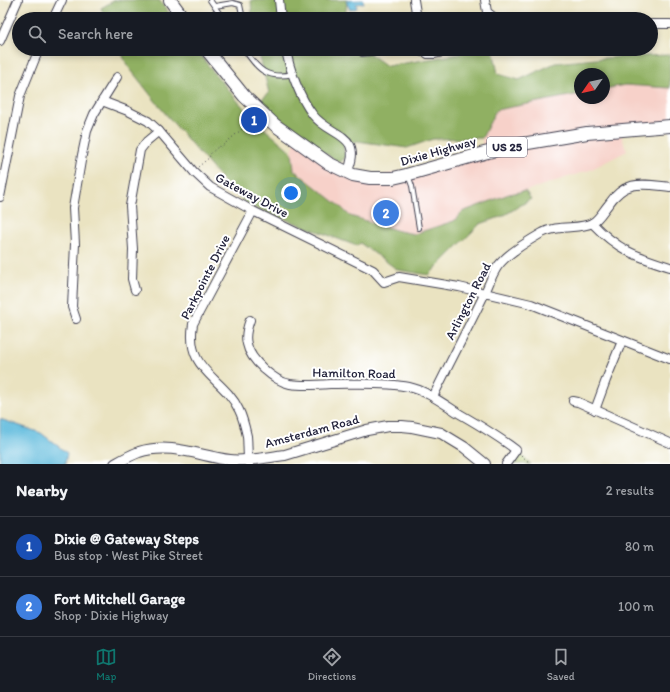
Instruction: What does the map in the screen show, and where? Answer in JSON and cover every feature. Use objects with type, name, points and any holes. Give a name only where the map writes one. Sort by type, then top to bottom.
[{"type":"main road","points":[[170,0],[179,12]]},
{"type":"main road","name":"US 25","points":[[212,56],[244,96],[261,112]]},
{"type":"main road","name":"Dixie Highway","points":[[261,112],[295,141],[328,163],[347,173],[377,179],[408,175],[484,153],[522,144],[587,132],[670,126]]},
{"type":"street","points":[[13,12],[18,0]]},
{"type":"street","points":[[56,12],[62,0]]},
{"type":"street","points":[[280,0],[281,12]]},
{"type":"street","points":[[414,0],[416,12]]},
{"type":"street","points":[[485,0],[486,12]]},
{"type":"street","points":[[0,41],[12,14]]},
{"type":"street","points":[[658,24],[670,24]]},
{"type":"street","points":[[0,197],[20,96],[36,56]]},
{"type":"street","points":[[288,56],[293,74],[305,104],[314,117],[346,138],[352,153],[351,164],[347,173]]},
{"type":"street","points":[[76,319],[72,307],[76,244],[74,208],[87,130],[94,114],[117,77]]},
{"type":"street","name":"Gateway Drive","points":[[102,101],[148,121],[159,131],[194,172],[210,187],[373,270],[384,282],[399,277],[486,293]]},
{"type":"street","points":[[136,290],[132,279],[133,249],[130,206],[140,150],[147,141],[159,131]]},
{"type":"street","points":[[670,187],[642,185],[632,185],[626,187],[614,197],[592,223],[615,244],[629,253],[670,267]]},
{"type":"street","name":"Parkpointe Drive","points":[[249,462],[247,437],[239,410],[233,399],[211,378],[198,361],[192,345],[191,336],[193,324],[253,210]]},
{"type":"street","name":"Arlington Road","points":[[433,397],[486,293],[498,266],[502,261],[521,246],[543,232],[561,227],[585,226],[592,223]]},
{"type":"street","points":[[486,293],[531,304],[670,359]]},
{"type":"street","name":"Hamilton Road","points":[[250,320],[247,328],[246,343],[248,349],[260,365],[283,382],[290,384],[314,385],[396,385],[410,387],[433,397],[503,440],[516,450]]},
{"type":"street","points":[[595,410],[622,341]]},
{"type":"street","points":[[573,401],[670,443]]},
{"type":"street","name":"Amsterdam Road","points":[[114,464],[139,452],[159,448],[197,452],[231,460],[249,462],[285,454],[367,430],[388,426],[412,427],[441,433],[464,447],[485,464]]},
{"type":"street","points":[[506,464],[516,450]]},
{"type":"lane","points":[[210,0],[219,12]]},
{"type":"lane","points":[[215,6],[234,3],[240,5],[242,12]]},
{"type":"lane","points":[[250,56],[260,69],[271,75],[281,76],[293,74]]},
{"type":"lane","points":[[408,175],[412,186],[419,228]]},
{"type":"path","points":[[194,172],[219,146],[221,147],[261,112]]},
{"type":"path","points":[[516,450],[532,464]]},
{"type":"shaded area","points":[[625,85],[670,88],[670,126],[619,130],[627,151],[590,170],[525,191],[509,194],[462,212],[454,221],[414,234],[350,216],[340,206],[294,169],[292,152],[295,141],[370,178],[483,153],[482,138],[496,110],[574,95],[574,104],[610,104],[610,88]]},
{"type":"green space","points":[[115,0],[159,0],[168,12],[103,12],[101,8]]},
{"type":"green space","points":[[251,0],[347,0],[346,12],[252,12]]},
{"type":"green space","points":[[670,55],[670,88],[625,85],[610,88],[610,68],[574,68],[574,95],[496,110],[482,138],[433,139],[407,148],[357,141],[343,147],[346,157],[339,163],[284,124],[261,100],[269,93],[260,56],[373,56],[387,66],[448,56],[494,56],[498,74],[519,80],[555,63],[617,57]]},
{"type":"green space","points":[[123,56],[201,56],[254,120],[292,152],[294,170],[340,206],[350,216],[414,234],[454,221],[462,212],[509,194],[525,191],[531,199],[503,216],[480,224],[429,275],[398,270],[360,243],[357,246],[250,206],[230,189],[164,112],[127,65]]},
{"type":"green space","points":[[516,450],[531,464],[506,464]]},
{"type":"water","points":[[363,0],[364,3],[356,4],[357,8],[350,10],[346,1]]},
{"type":"water","points":[[0,419],[41,433],[67,453],[65,464],[0,464]]},
{"type":"place","name":"Dixie @ Gateway Steps","points":[[254,120]]},
{"type":"place","name":"Fort Mitchell Garage","points":[[386,213]]}]
